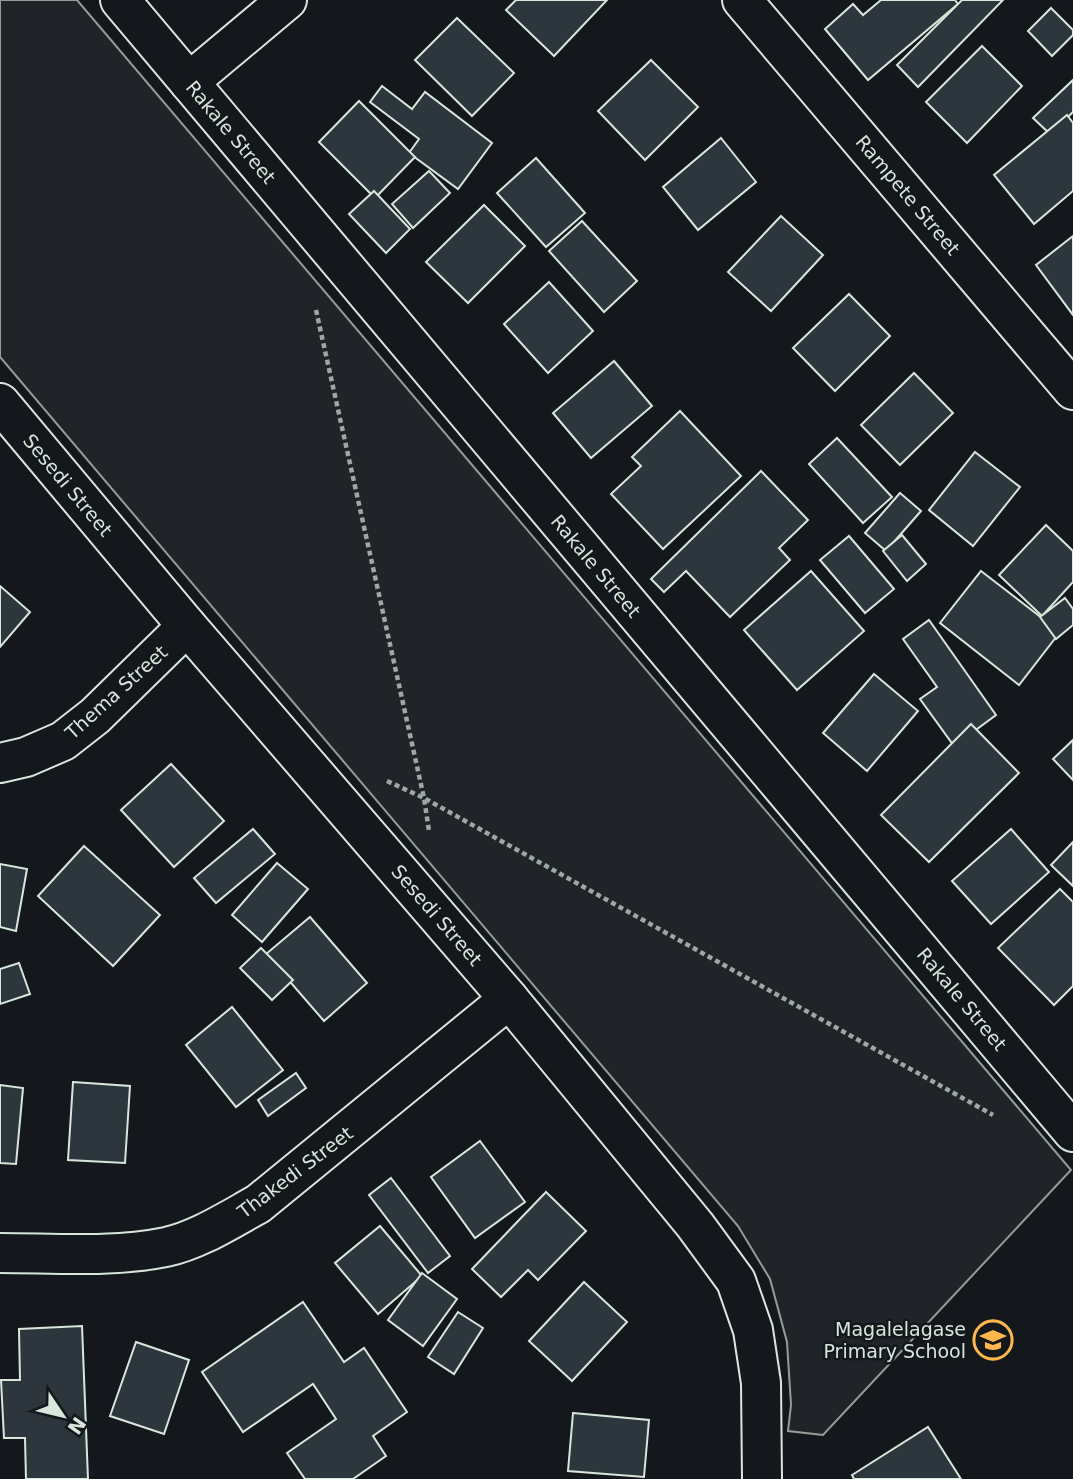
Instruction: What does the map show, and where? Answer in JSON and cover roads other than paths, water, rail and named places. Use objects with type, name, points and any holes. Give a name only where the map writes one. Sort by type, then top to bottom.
[{"type":"street","name":"Rakale Street","points":[[120,0],[1073,1132]]},
{"type":"street","points":[[189,82],[287,0]]},
{"type":"street","name":"Rampete Street","points":[[743,0],[1073,390]]},
{"type":"street","name":"Sesedi Street","points":[[0,403],[187,626],[509,999],[695,1225],[736,1281],[753,1330],[761,1383],[762,1479]]},
{"type":"street","name":"Thema Street","points":[[0,763],[26,757],[63,741],[95,716],[187,626]]},
{"type":"street","name":"Thakedi Street","points":[[0,1253],[115,1253],[167,1247],[219,1226],[258,1205],[509,999]]},
{"type":"place","name":"Magalelagase Primary School","points":[[993,1340]]}]
